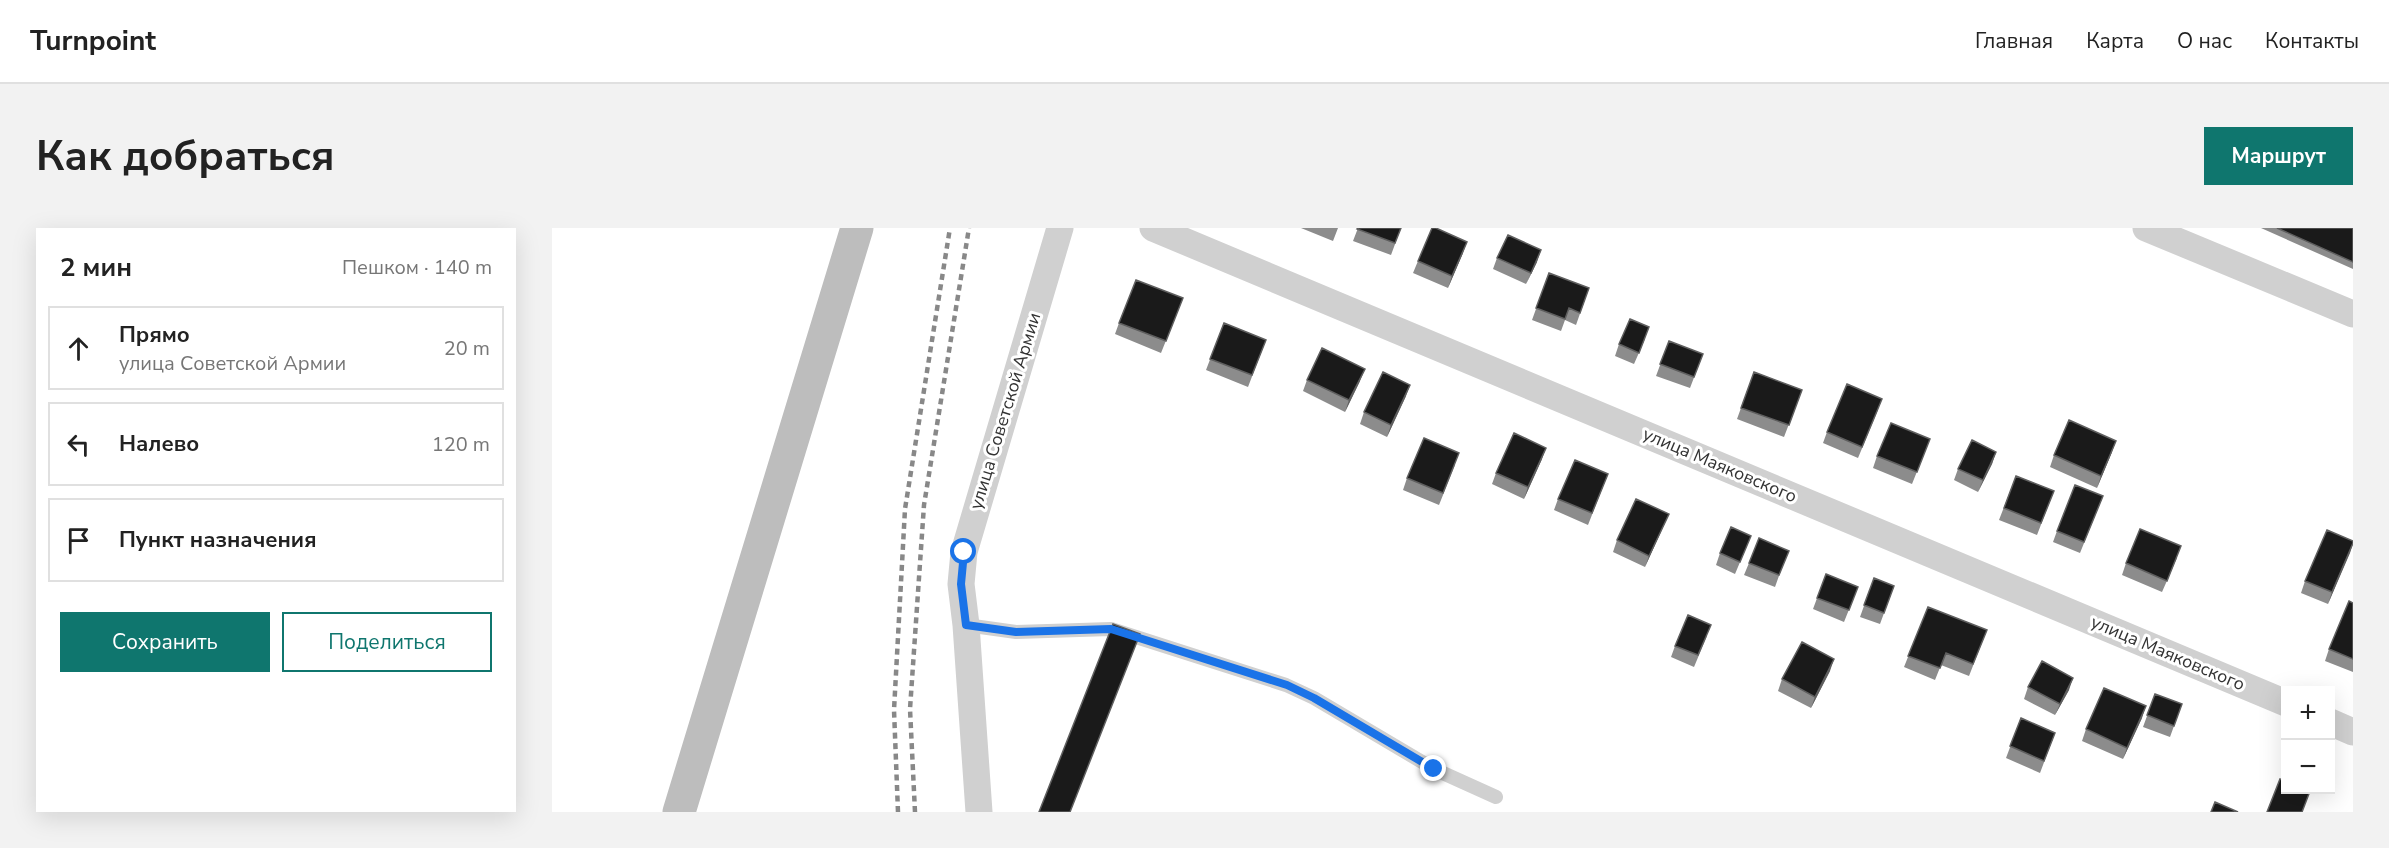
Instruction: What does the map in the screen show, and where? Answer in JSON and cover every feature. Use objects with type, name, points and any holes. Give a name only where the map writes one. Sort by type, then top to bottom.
[{"type":"main road","points":[[679,812],[857,228]]},
{"type":"street","name":"улица Советской Армии","points":[[979,812],[961,584],[964,552],[1060,228]]},
{"type":"street","name":"улица Маяковского","points":[[1153,228],[2281,701]]},
{"type":"street","points":[[2146,228],[2353,314]]},
{"type":"street","points":[[2335,724],[2353,732]]},
{"type":"lane","points":[[966,625],[1016,632],[1111,629],[1287,685],[1314,698],[1434,769],[1497,797]]},
{"type":"building","points":[[1358,228],[1401,228],[1395,243]]},
{"type":"building","points":[[1432,228],[1467,242],[1452,276],[1418,261]]},
{"type":"building","points":[[2277,228],[2353,228],[2353,262]]},
{"type":"building","points":[[1508,235],[1541,250],[1531,273],[1497,258]]},
{"type":"building","points":[[1549,273],[1589,288],[1580,313],[1569,308],[1565,319],[1536,308]]},
{"type":"building","points":[[1136,280],[1183,298],[1166,341],[1119,323]]},
{"type":"building","points":[[1630,319],[1649,327],[1639,353],[1619,344]]},
{"type":"building","points":[[1224,323],[1266,340],[1252,375],[1210,359]]},
{"type":"building","points":[[1669,341],[1703,354],[1694,377],[1660,364]]},
{"type":"building","points":[[1322,348],[1365,369],[1349,400],[1307,380]]},
{"type":"building","points":[[1383,372],[1410,385],[1391,425],[1364,412]]},
{"type":"building","points":[[1754,372],[1802,390],[1789,425],[1741,408]]},
{"type":"building","points":[[1847,384],[1882,399],[1862,447],[1827,432]]},
{"type":"building","points":[[2069,420],[2116,441],[2101,476],[2054,455]]},
{"type":"building","points":[[1891,423],[1930,439],[1917,472],[1877,456]]},
{"type":"building","points":[[1514,433],[1546,448],[1528,487],[1496,473]]},
{"type":"building","points":[[1424,438],[1459,453],[1443,493],[1407,478]]},
{"type":"building","points":[[1972,440],[1996,452],[1983,480],[1958,469]]},
{"type":"building","points":[[1575,460],[1608,474],[1592,513],[1558,499]]},
{"type":"building","points":[[2016,476],[2054,491],[2041,523],[2004,508]]},
{"type":"building","points":[[2075,485],[2103,496],[2084,542],[2057,531]]},
{"type":"building","points":[[1636,499],[1669,514],[1649,556],[1617,540]]},
{"type":"building","points":[[1731,527],[1751,536],[1740,562],[1720,553]]},
{"type":"building","points":[[2140,529],[2181,546],[2167,581],[2126,563]]},
{"type":"building","points":[[2327,530],[2353,541],[2332,592],[2305,581]]},
{"type":"building","points":[[1759,538],[1789,551],[1779,575],[1749,563]]},
{"type":"building","points":[[1826,574],[1858,587],[1849,610],[1817,598]]},
{"type":"building","points":[[1874,578],[1894,586],[1884,613],[1864,605]]},
{"type":"building","points":[[2349,601],[2353,603],[2353,659],[2329,649]]},
{"type":"building","points":[[1928,607],[1987,630],[1973,664],[1946,653],[1940,668],[1908,656]]},
{"type":"building","points":[[1688,615],[1711,625],[1698,655],[1675,646]]},
{"type":"building","points":[[1113,624],[1140,634],[1070,812],[1039,812]]},
{"type":"building","points":[[1802,642],[1834,659],[1815,697],[1782,679]]},
{"type":"building","points":[[2042,661],[2073,678],[2060,704],[2028,687]]},
{"type":"building","points":[[2104,688],[2146,706],[2127,748],[2086,729]]},
{"type":"building","points":[[2155,694],[2182,704],[2174,726],[2147,715]]},
{"type":"building","points":[[2021,718],[2055,733],[2044,761],[2010,746]]},
{"type":"building","points":[[2280,779],[2281,794],[2309,794],[2302,812],[2267,812]]},
{"type":"building","points":[[2215,802],[2238,812],[2211,812]]},
{"type":"railway","points":[[898,812],[894,710],[905,509],[950,228]]},
{"type":"railway","points":[[915,812],[910,709],[924,505],[969,228]]},
{"type":"route","points":[[964,552],[961,584],[966,625],[1016,632],[1111,629],[1287,685],[1314,698],[1434,769]]}]
